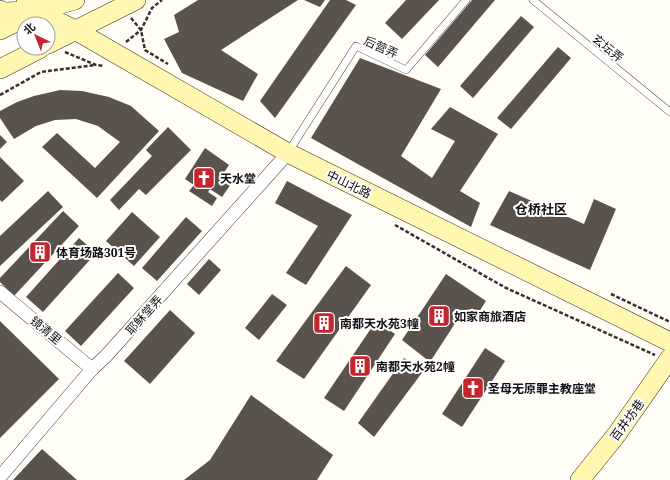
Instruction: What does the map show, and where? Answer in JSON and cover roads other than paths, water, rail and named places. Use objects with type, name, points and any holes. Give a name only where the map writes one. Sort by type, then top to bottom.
[{"type":"main road","points":[[0,30],[31,6],[75,0]]},
{"type":"main road","points":[[56,47],[75,30],[129,3]]},
{"type":"main road","name":"中山北路","points":[[0,10],[3,12],[31,6],[288,153],[670,342]]},
{"type":"main road","points":[[0,69],[25,56]]},
{"type":"main road","name":"百井坊巷","points":[[580,480],[617,434],[670,358]]},
{"type":"street","name":"耶稣堂弄","points":[[0,476],[92,369],[106,356],[288,153]]},
{"type":"street","name":"镜清里","points":[[0,292],[92,369]]},
{"type":"lane","name":"后营弄","points":[[288,153],[356,46],[406,70],[466,0]]},
{"type":"lane","name":"玄坛弄","points":[[533,0],[670,112]]},
{"type":"place","name":"天水堂","points":[[204,178]]},
{"type":"place","name":"体育场路301号","points":[[40,252]]},
{"type":"place","name":"如家商旅酒店","points":[[439,316]]},
{"type":"place","name":"南都天水苑3幢","points":[[324,323]]},
{"type":"place","name":"南都天水苑2幢","points":[[360,366]]},
{"type":"place","name":"圣母无原罪主教座堂","points":[[473,388]]},
{"type":"district","name":"仓桥社区","points":[[541,209]]}]
